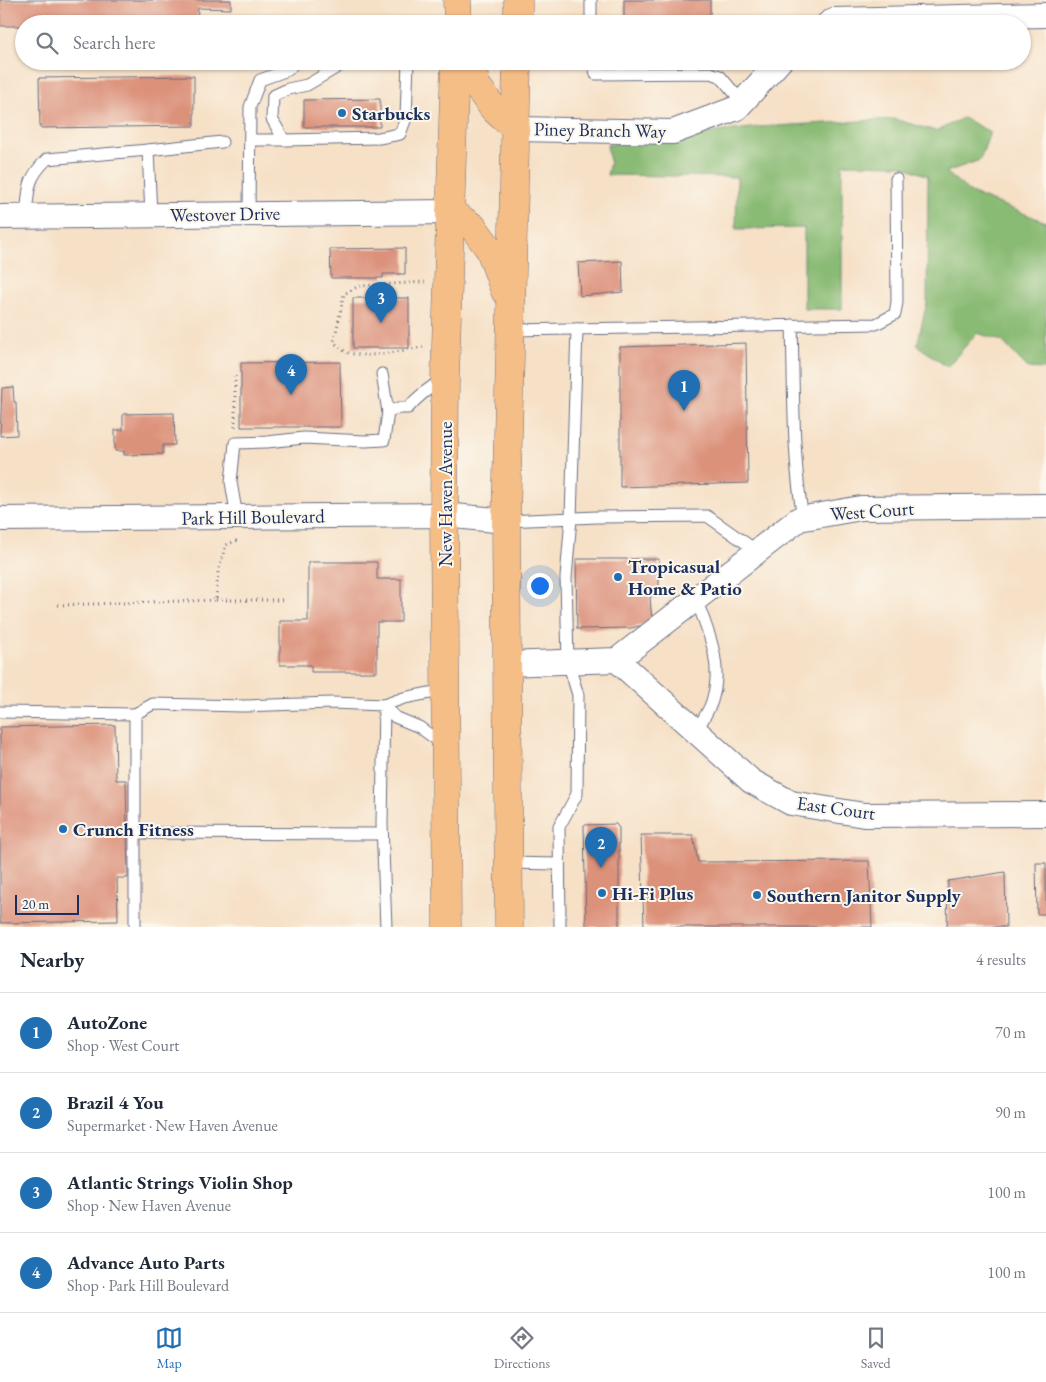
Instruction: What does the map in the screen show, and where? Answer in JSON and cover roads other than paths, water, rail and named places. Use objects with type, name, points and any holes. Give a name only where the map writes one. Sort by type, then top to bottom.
[{"type":"main road","points":[[518,0],[518,15]]},
{"type":"main road","name":"New Haven Avenue","points":[[447,927],[445,378],[455,70]]},
{"type":"main road","points":[[472,70],[476,85],[494,109],[516,129]]},
{"type":"main road","points":[[509,927],[506,520],[517,70]]},
{"type":"main road","points":[[450,212],[473,227],[490,250],[510,318]]},
{"type":"street","points":[[1031,15],[1046,15]]},
{"type":"street","name":"Piney Branch Way","points":[[516,129],[673,132],[737,108],[772,70]]},
{"type":"street","name":"Westover Drive","points":[[0,218],[450,212]]},
{"type":"street","name":"West Court","points":[[617,660],[799,519],[861,508],[1046,506]]},
{"type":"street","name":"Park Hill Boulevard","points":[[0,519],[240,527],[444,515],[506,520]]},
{"type":"street","points":[[506,664],[617,660]]},
{"type":"street","name":"East Court","points":[[617,660],[751,781],[791,803],[864,815],[1046,814]]},
{"type":"lane","points":[[591,0],[591,15]]},
{"type":"lane","points":[[249,214],[250,107],[260,80],[288,70]]},
{"type":"lane","points":[[284,140],[272,119],[273,96],[288,89],[307,85],[333,70]]},
{"type":"lane","points":[[250,140],[379,138],[400,134],[406,118],[408,70]]},
{"type":"lane","points":[[595,70],[596,74],[710,73],[720,76],[742,102]]},
{"type":"lane","points":[[26,217],[29,184],[35,171],[47,159],[222,142]]},
{"type":"lane","points":[[148,150],[151,215]]},
{"type":"lane","points":[[510,318],[577,329],[876,324],[895,314],[898,302],[896,179]]},
{"type":"lane","points":[[792,325],[796,451],[799,495],[804,518]]},
{"type":"lane","points":[[560,927],[559,827],[578,794],[578,695],[568,662],[566,578],[571,518],[577,329]]},
{"type":"lane","points":[[240,527],[231,482],[235,443],[304,438],[384,440],[388,412],[382,374]]},
{"type":"lane","points":[[388,412],[399,408],[408,408],[430,387],[445,378]]},
{"type":"lane","points":[[506,520],[707,516],[757,551]]},
{"type":"lane","points":[[696,599],[714,648],[716,676],[712,701],[696,732]]},
{"type":"lane","points":[[0,712],[135,714],[153,704],[244,706],[332,703],[384,706],[404,698],[445,690]]},
{"type":"lane","points":[[384,706],[395,716],[419,727],[446,746]]},
{"type":"lane","points":[[384,706],[382,834],[386,927]]},
{"type":"lane","points":[[134,927],[135,714]]},
{"type":"lane","points":[[135,833],[382,834]]},
{"type":"lane","points":[[508,863],[558,864]]},
{"type":"place","name":"Starbucks","points":[[342,113]]},
{"type":"place","name":"Atlantic Strings Violin Shop","points":[[381,323]]},
{"type":"place","name":"Advance Auto Parts","points":[[291,395]]},
{"type":"place","name":"AutoZone","points":[[684,411]]},
{"type":"place","name":"Tropicasual Home & Patio","points":[[618,577]]},
{"type":"place","name":"Crunch Fitness","points":[[63,829]]},
{"type":"place","name":"Brazil 4 You","points":[[601,868]]},
{"type":"place","name":"Hi-Fi Plus","points":[[602,893]]},
{"type":"place","name":"Southern Janitor Supply","points":[[757,895]]}]
